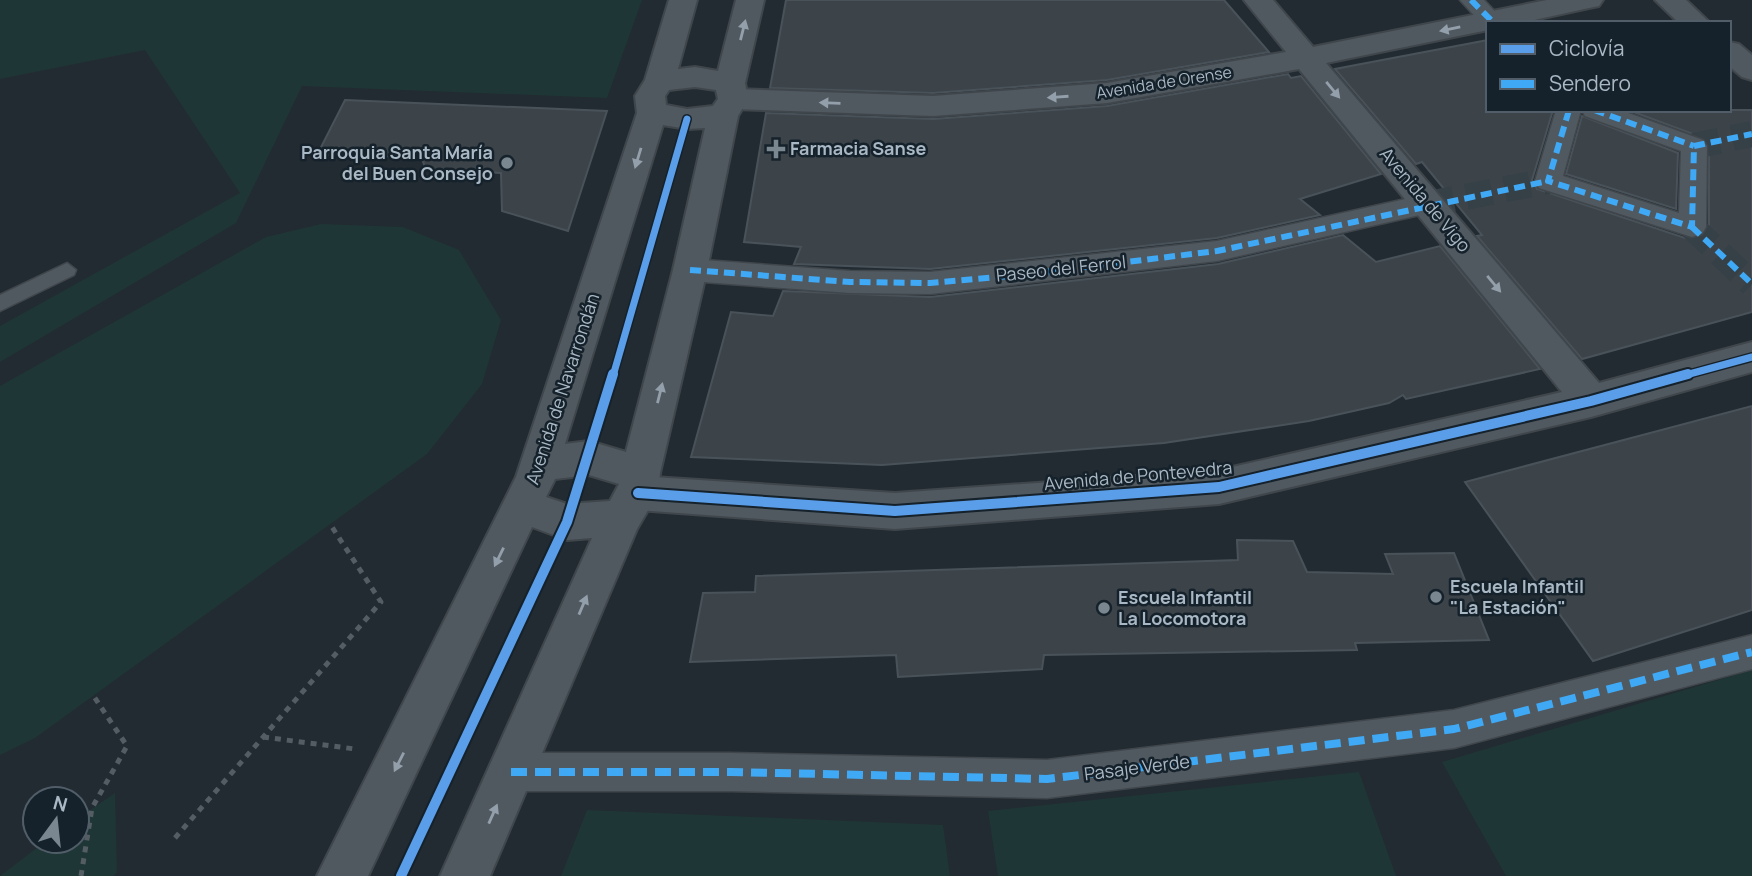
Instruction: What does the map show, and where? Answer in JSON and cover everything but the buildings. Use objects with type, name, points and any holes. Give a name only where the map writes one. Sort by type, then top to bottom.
[{"type":"street","name":"Avenida de Navarrondán","points":[[342,876],[541,464],[656,97],[682,0]]},
{"type":"street","points":[[465,876],[633,495],[690,270],[750,0]]},
{"type":"street","name":"Avenida de Vigo","points":[[1258,0],[1591,401]]},
{"type":"street","name":"Avenida de Orense","points":[[729,100],[933,106],[1107,93],[1306,58],[1481,10],[1589,0]]},
{"type":"street","points":[[1669,0],[1694,21]]},
{"type":"street","points":[[1731,53],[1752,70]]},
{"type":"street","points":[[695,78],[729,100],[687,119],[656,97],[695,78]]},
{"type":"street","points":[[1568,112],[1548,181],[1692,227],[1695,146],[1600,112]]},
{"type":"street","name":"Paseo del Ferrol","points":[[690,270],[850,282],[943,282],[1217,251],[1427,204]]},
{"type":"street","name":"Avenida de Pontevedra","points":[[633,495],[895,511],[1219,487],[1591,401],[1752,357]]},
{"type":"street","points":[[541,464],[589,458],[633,495]]},
{"type":"street","points":[[523,506],[567,522],[633,495]]},
{"type":"street","name":"Pasaje Verde","points":[[511,772],[731,772],[1047,779],[1454,729],[1752,652]]},
{"type":"lane","points":[[0,304],[67,270]]},
{"type":"path","points":[[175,838],[381,602],[330,524]]},
{"type":"path","points":[[81,876],[92,808],[127,746],[93,695]]},
{"type":"green space","points":[[0,0],[642,0],[607,98],[302,86],[236,223],[0,362],[0,326],[240,193],[145,50],[0,79]]},
{"type":"green space","points":[[321,224],[403,227],[459,250],[501,320],[482,384],[427,454],[35,738],[0,755],[0,386],[266,237]]},
{"type":"green space","points":[[1752,670],[1752,876],[1506,876],[1442,762]]},
{"type":"green space","points":[[1359,772],[1396,876],[998,876],[988,811]]},
{"type":"green space","points":[[115,793],[117,872],[114,876],[0,876],[28,855],[91,855],[91,809]]},
{"type":"green space","points":[[587,810],[943,825],[950,876],[561,876]]},
{"type":"tunnel","points":[[1694,146],[1752,134]]},
{"type":"tunnel","points":[[1428,204],[1548,181]]},
{"type":"tunnel","points":[[1692,227],[1752,284]]},
{"type":"marked path","points":[[1471,0],[1492,21]]},
{"type":"marked path","points":[[1568,112],[1548,181],[1692,227],[1694,146]]},
{"type":"marked path","points":[[1600,112],[1694,146]]},
{"type":"marked path","points":[[1694,146],[1752,134]]},
{"type":"marked path","points":[[690,270],[850,282],[930,283],[1019,275],[1217,251],[1548,181]]},
{"type":"marked path","points":[[1692,227],[1752,284]]},
{"type":"marked path","points":[[511,772],[731,772],[1047,779],[1454,729],[1752,652]]},
{"type":"cycle path","points":[[401,876],[567,522],[589,458],[687,119]]},
{"type":"cycle path","points":[[638,493],[895,511],[1219,487],[1591,401],[1752,357]]},
{"type":"place","name":"Farmacia Sanse","points":[[776,149]]},
{"type":"place","name":"Parroquia Santa María del Buen Consejo","points":[[507,163]]},
{"type":"place","name":"Escuela Infantil \"La Estación\"","points":[[1436,597]]},
{"type":"place","name":"Escuela Infantil La Locomotora","points":[[1104,608]]}]
